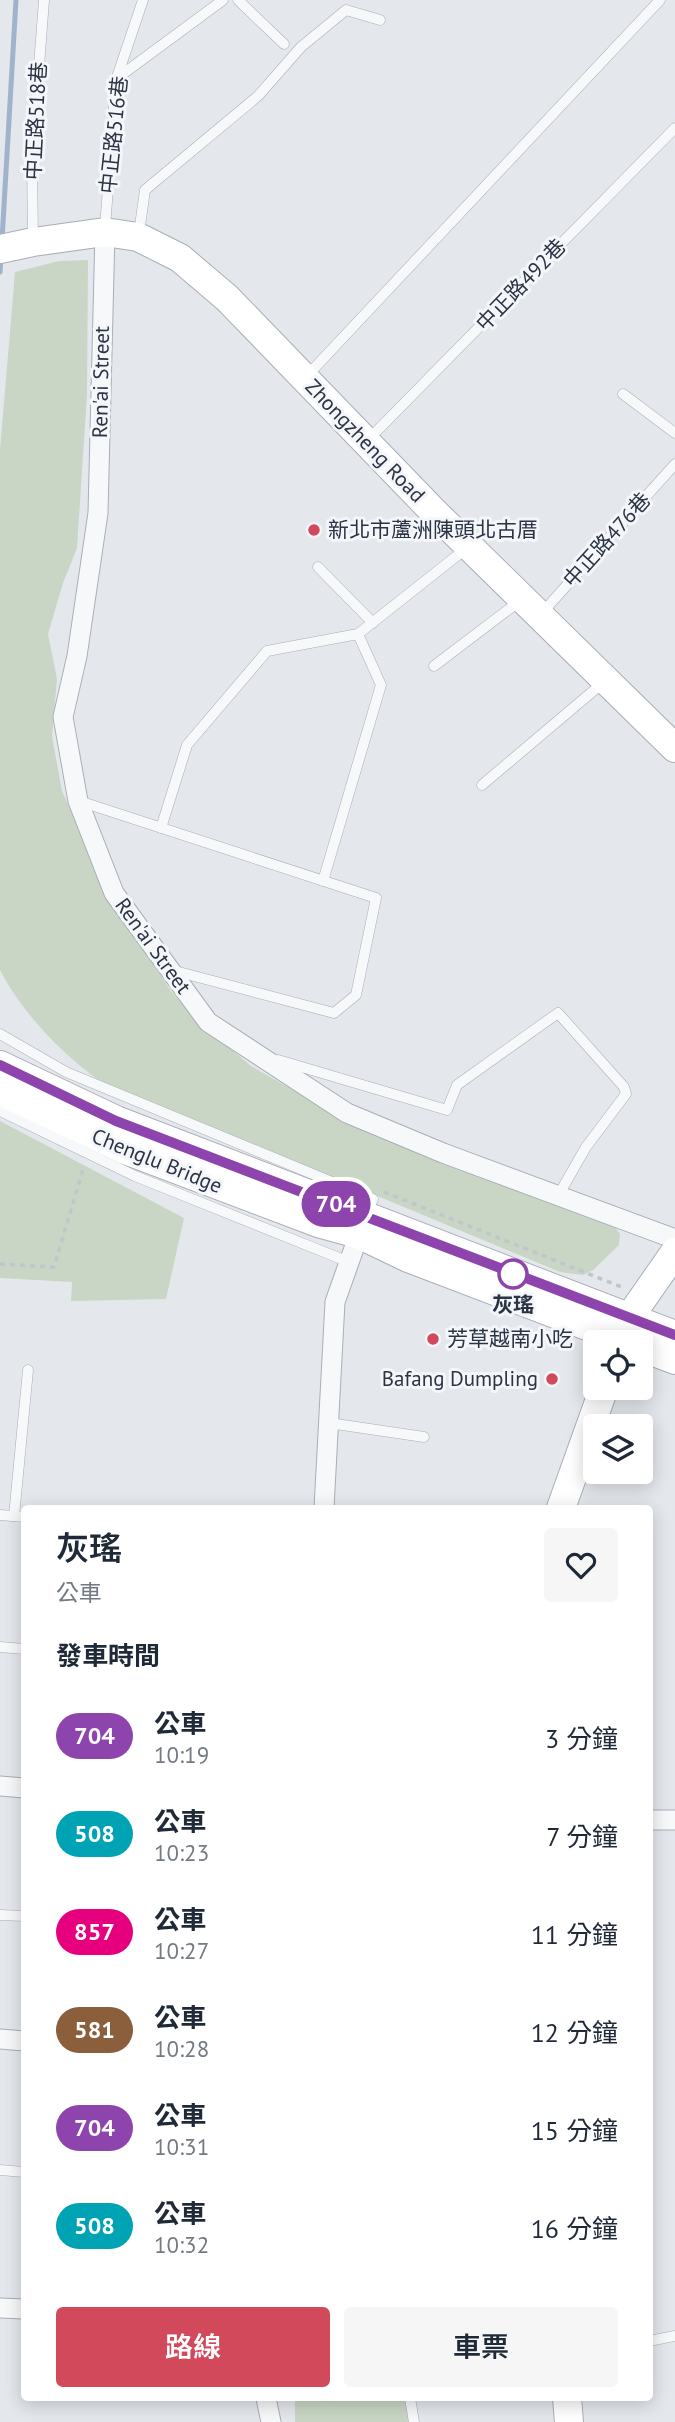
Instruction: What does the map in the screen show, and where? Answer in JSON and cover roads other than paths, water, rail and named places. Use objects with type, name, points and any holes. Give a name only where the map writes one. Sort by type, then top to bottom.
[{"type":"main road","name":"Zhongzheng Road","points":[[14,246],[105,232],[138,237],[180,258],[226,299],[468,547],[675,748]]},
{"type":"main road","name":"Chenglu Bridge","points":[[0,1065],[116,1121],[321,1211]]},
{"type":"main road","name":"Chenglu Bridge","points":[[0,1091],[125,1150],[321,1211]]},
{"type":"main road","points":[[321,1211],[362,1225],[609,1330]]},
{"type":"main road","points":[[632,1330],[675,1252]]},
{"type":"main road","points":[[653,1336],[675,1335]]},
{"type":"main road","points":[[653,1350],[675,1360]]},
{"type":"main road","points":[[562,1505],[600,1400]]},
{"type":"main road","points":[[567,2401],[569,2422]]},
{"type":"street","name":"Ren'ai Street","points":[[105,232],[98,513],[77,656],[63,717],[78,801],[114,893],[208,1022],[347,1113],[443,1153],[675,1239]]},
{"type":"street","points":[[324,1505],[335,1302],[362,1225]]},
{"type":"street","points":[[0,1786],[21,1788]]},
{"type":"street","points":[[653,1820],[675,1820]]},
{"type":"street","points":[[0,2039],[21,2041]]},
{"type":"street","points":[[0,2308],[21,2309]]},
{"type":"street","points":[[267,2401],[271,2422]]},
{"type":"lane","name":"中正路518巷","points":[[14,246],[32,158],[44,0]]},
{"type":"lane","name":"中正路516巷","points":[[105,232],[116,80],[143,0]]},
{"type":"lane","points":[[116,80],[223,0]]},
{"type":"lane","points":[[238,0],[284,44]]},
{"type":"lane","points":[[305,378],[660,0]]},
{"type":"lane","points":[[138,237],[145,190],[258,96],[301,47],[346,10],[380,20]]},
{"type":"lane","name":"中正路492巷","points":[[366,442],[675,128]]},
{"type":"lane","points":[[623,394],[675,433]]},
{"type":"lane","name":"中正路476巷","points":[[434,666],[530,608],[675,464]]},
{"type":"lane","points":[[161,828],[187,745],[267,651],[358,634],[468,547]]},
{"type":"lane","points":[[318,567],[373,623]]},
{"type":"lane","points":[[323,881],[381,685],[358,634]]},
{"type":"lane","points":[[482,785],[605,681]]},
{"type":"lane","points":[[78,801],[376,898],[356,995],[334,1013],[171,970]]},
{"type":"lane","points":[[250,1052],[447,1110],[457,1085],[558,1013],[624,1087],[626,1094],[586,1147],[558,1196]]},
{"type":"lane","points":[[0,1034],[66,1072],[373,1199],[362,1225]]},
{"type":"lane","points":[[0,1111],[135,1176],[349,1262]]},
{"type":"lane","points":[[0,1515],[19,1516],[28,1370]]},
{"type":"lane","points":[[329,1423],[424,1437]]},
{"type":"lane","points":[[0,1647],[21,1649]]},
{"type":"lane","points":[[0,1914],[21,1916]]},
{"type":"lane","points":[[0,2170],[21,2172]]},
{"type":"lane","points":[[653,2340],[675,2336]]},
{"type":"lane","points":[[410,2401],[414,2422]]},
{"type":"waterway","points":[[2,240],[16,0]]},
{"type":"waterway","points":[[0,272],[1,257]]},
{"type":"place","name":"新北市蘆洲陳頭北古厝","points":[[314,530]]},
{"type":"place","name":"灰瑤","points":[[513,1274]]},
{"type":"place","name":"芳草越南小吃","points":[[433,1339]]},
{"type":"place","name":"Bafang Dumpling","points":[[552,1379]]}]
